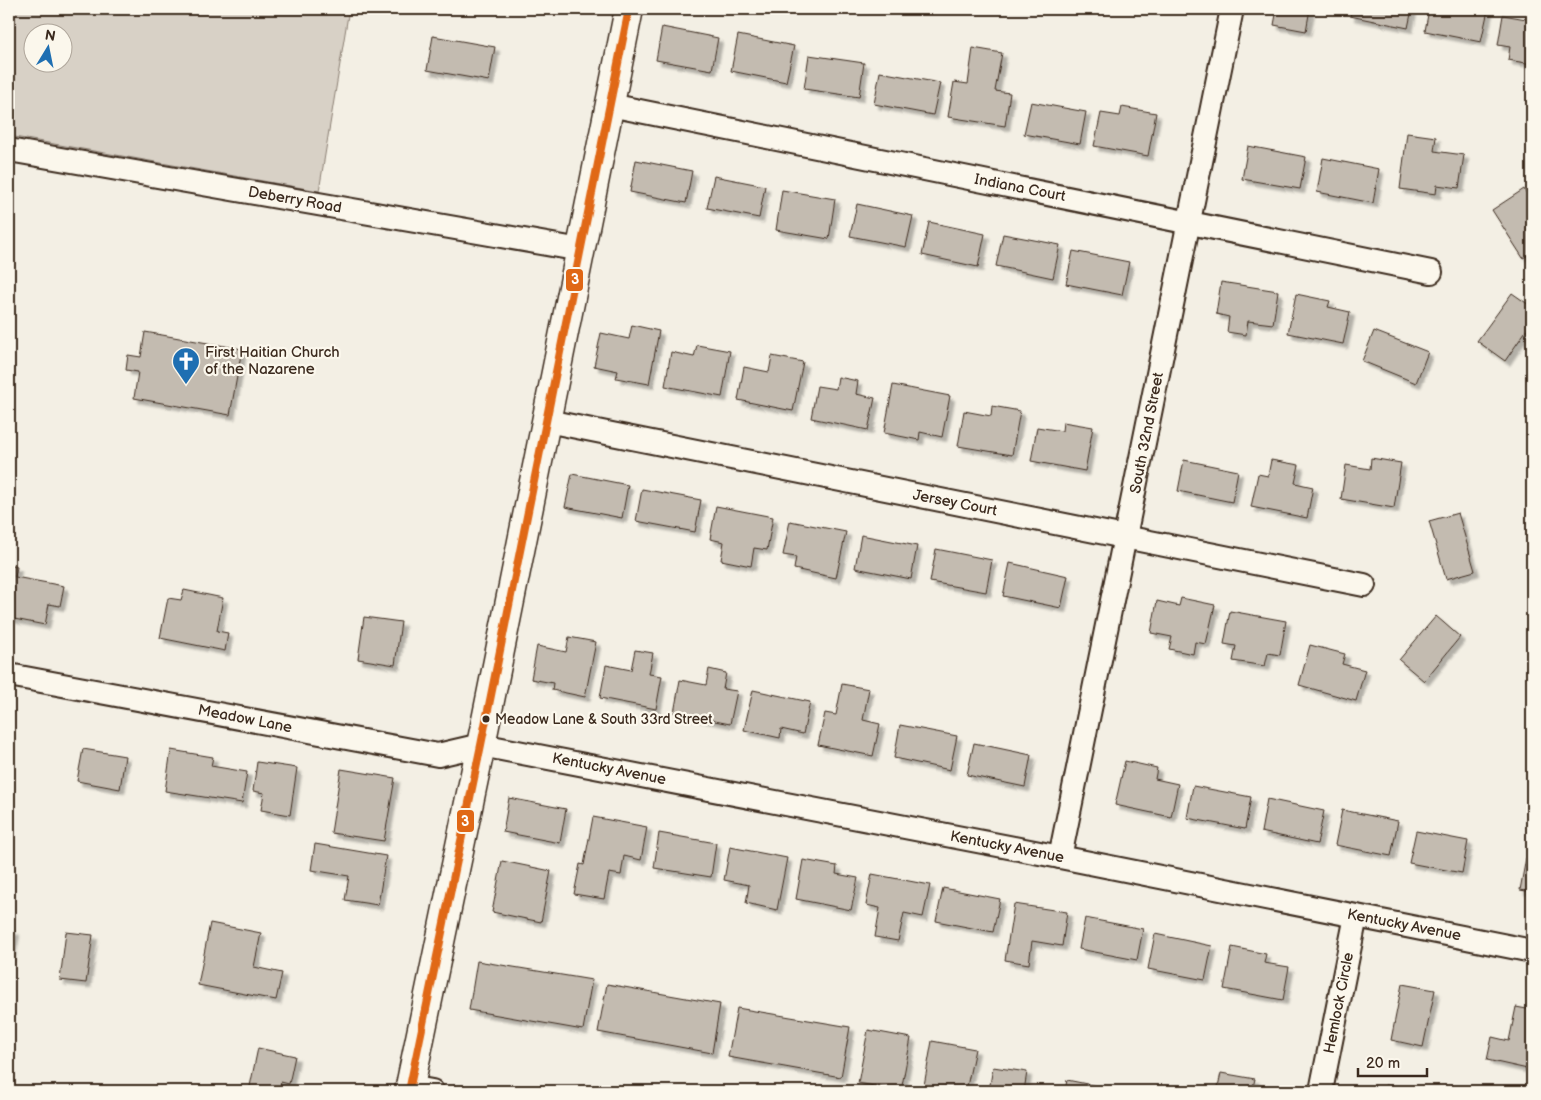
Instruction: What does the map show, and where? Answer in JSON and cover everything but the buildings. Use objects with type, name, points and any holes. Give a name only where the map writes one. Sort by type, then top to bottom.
[{"type":"street","points":[[417,1090],[482,745],[629,9]]},
{"type":"street","name":"South 32nd Street","points":[[1060,857],[1232,9]]},
{"type":"street","name":"Indiana Court","points":[[610,105],[1431,272]]},
{"type":"street","name":"Deberry Road","points":[[9,150],[581,250]]},
{"type":"street","name":"Jersey Court","points":[[547,421],[1364,585]]},
{"type":"street","name":"Meadow Lane","points":[[9,675],[438,755],[482,745]]},
{"type":"street","name":"Kentucky Avenue","points":[[482,745],[1532,951]]},
{"type":"street","name":"Hemlock Circle","points":[[1321,1091],[1356,916]]},
{"type":"shaded area","points":[[9,9],[349,9],[319,191],[9,136]]},
{"type":"transit line","name":"3","points":[[409,1091],[481,745],[629,9]]},
{"type":"place","name":"First Haitian Church of the Nazarene","points":[[186,385]]},
{"type":"place","name":"Meadow Lane & South 33rd Street","points":[[486,719]]}]
